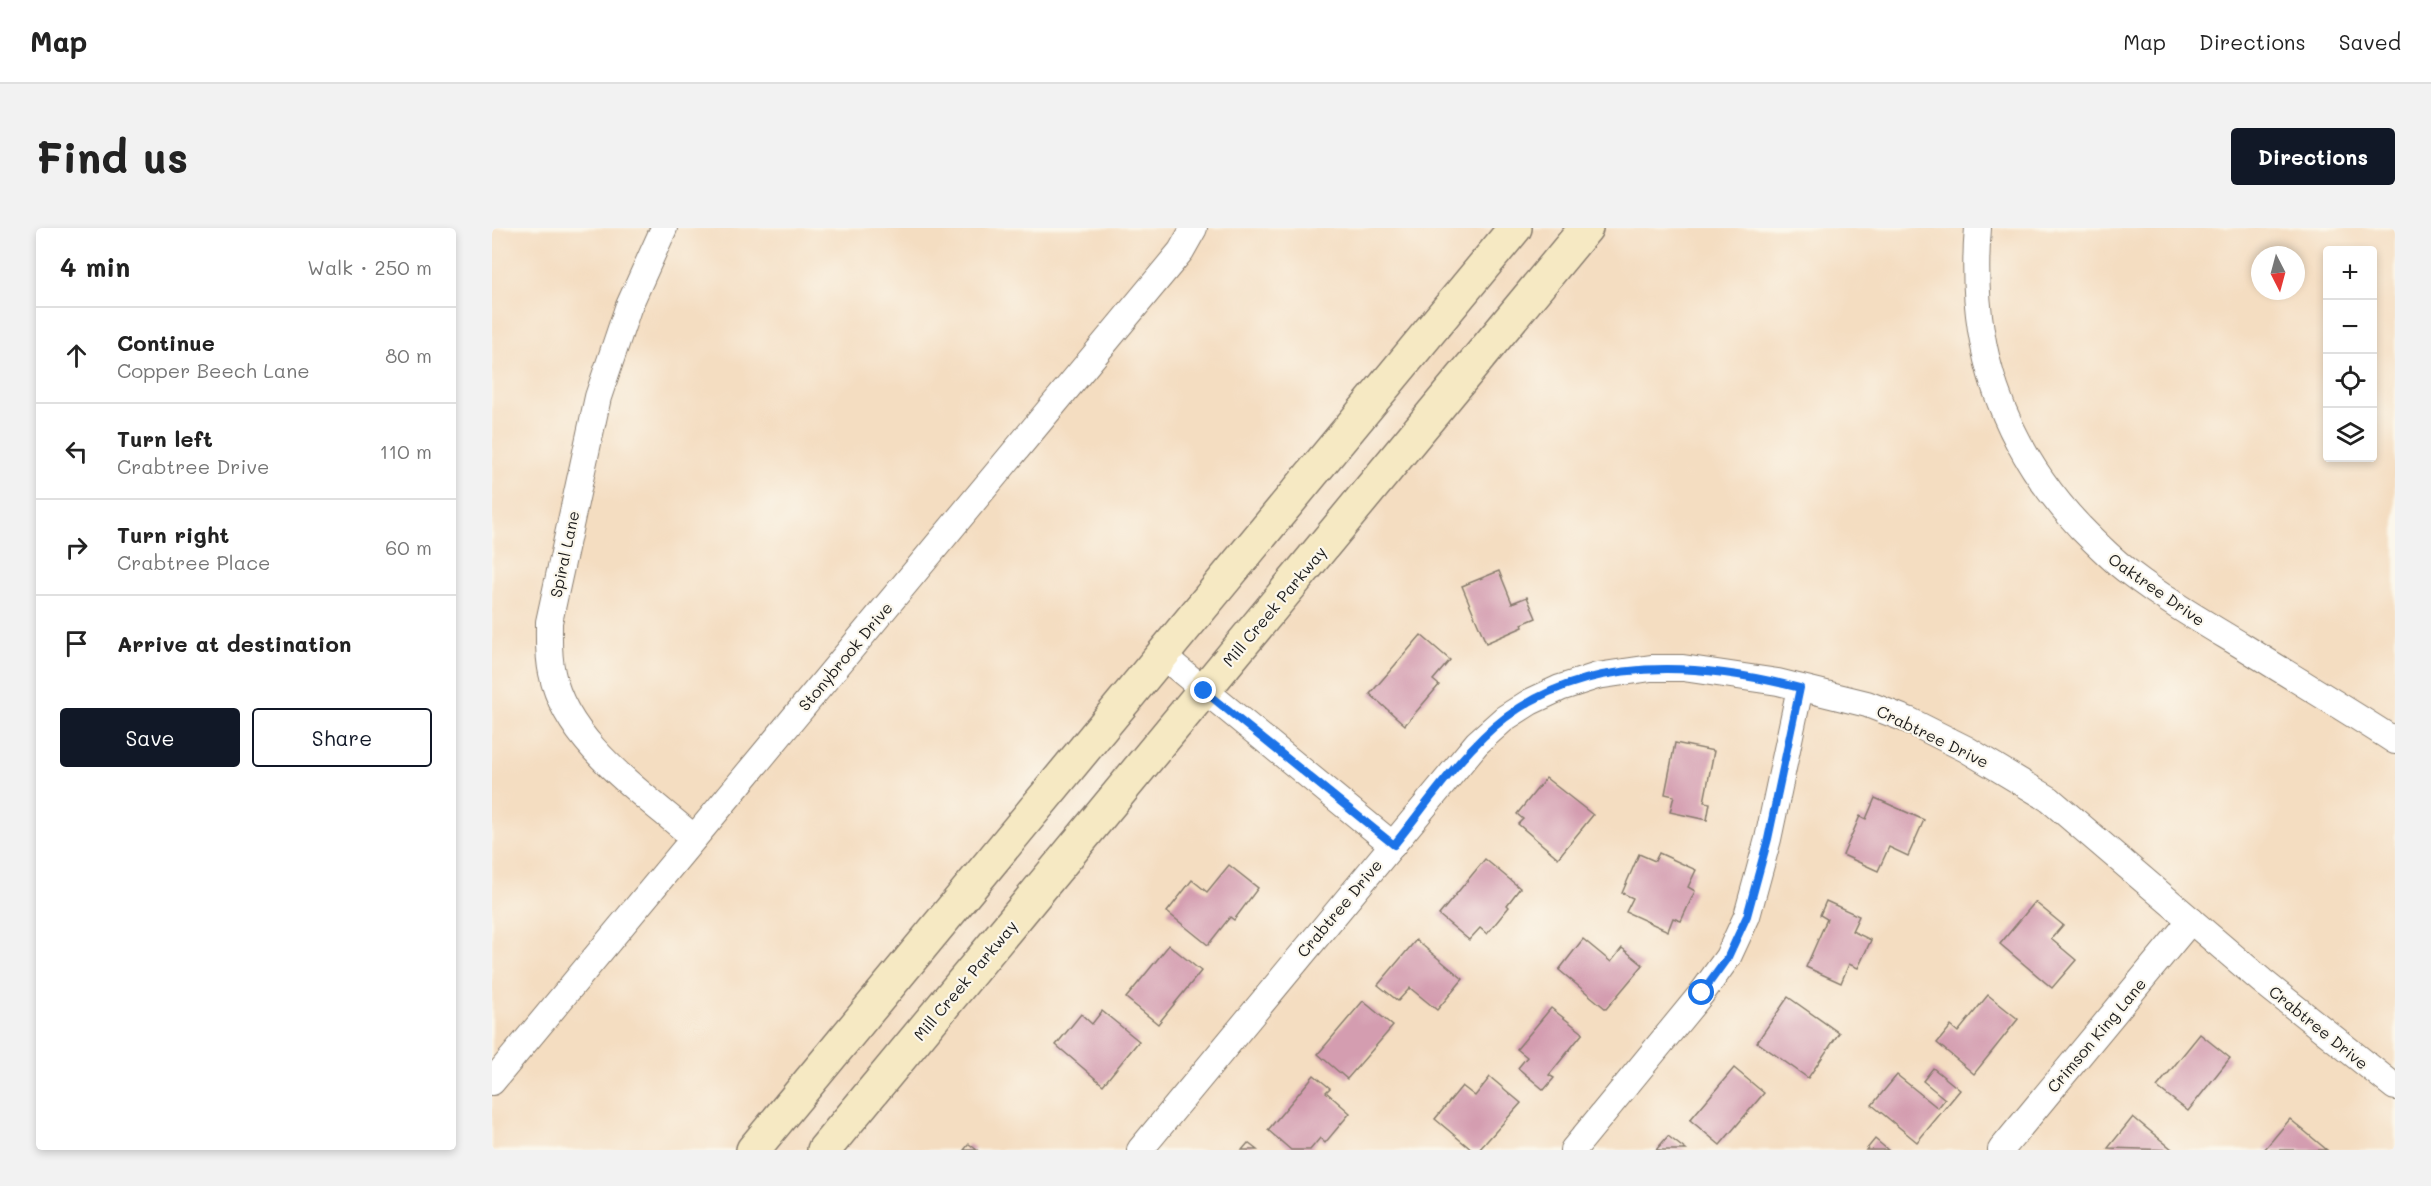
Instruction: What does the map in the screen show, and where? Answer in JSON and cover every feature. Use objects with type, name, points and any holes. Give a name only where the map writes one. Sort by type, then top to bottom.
[{"type":"main road","points":[[753,1150],[1515,228]]},
{"type":"main road","name":"Mill Creek Parkway","points":[[824,1150],[1586,228]]},
{"type":"street","name":"Spiral Lane","points":[[664,228],[628,308],[598,397],[549,622],[548,648],[552,674],[571,722],[596,752],[694,838]]},
{"type":"street","name":"Stonybrook Drive","points":[[492,1082],[1181,251],[1194,228]]},
{"type":"street","name":"Oaktree Drive","points":[[1978,228],[1975,261],[1976,304],[1982,346],[1993,388],[2009,427],[2029,462],[2062,508],[2100,548],[2129,573],[2395,741]]},
{"type":"street","points":[[1163,656],[1394,845]]},
{"type":"street","name":"Crabtree Drive","points":[[1140,1150],[1477,743],[1505,718],[1560,687],[1597,676],[1651,668],[1683,668],[1778,682],[1867,704],[1908,720],[1966,749],[2049,799],[2191,920],[2395,1087]]},
{"type":"street","points":[[1572,1150],[1702,993],[1728,957],[1747,916],[1768,839],[1800,688]]},
{"type":"street","name":"Crimson King Lane","points":[[2001,1150],[2191,920]]},
{"type":"building","points":[[1499,571],[1512,603],[1527,597],[1536,618],[1522,624],[1523,627],[1486,643],[1462,586]]},
{"type":"building","points":[[1421,635],[1450,660],[1433,680],[1439,685],[1405,725],[1370,694]]},
{"type":"building","points":[[1675,743],[1714,751],[1704,802],[1710,803],[1707,820],[1670,812],[1674,796],[1665,794]]},
{"type":"building","points":[[1546,778],[1593,815],[1558,858],[1518,824],[1523,819],[1517,814]]},
{"type":"building","points":[[1875,798],[1924,820],[1908,856],[1889,847],[1878,871],[1843,855],[1860,816],[1866,819]]},
{"type":"building","points":[[1659,853],[1696,870],[1688,887],[1695,891],[1681,921],[1673,918],[1668,931],[1626,912],[1633,898],[1622,893],[1639,854],[1655,861]]},
{"type":"building","points":[[1485,859],[1520,888],[1507,905],[1509,907],[1487,934],[1480,928],[1469,940],[1439,915]]},
{"type":"building","points":[[1229,865],[1258,888],[1234,920],[1230,917],[1208,945],[1167,912],[1192,880],[1207,892]]},
{"type":"building","points":[[1826,901],[1859,916],[1852,931],[1871,940],[1858,968],[1849,964],[1841,983],[1806,967],[1827,919],[1820,915]]},
{"type":"building","points":[[2035,902],[2063,925],[2051,939],[2076,960],[2052,988],[2000,944]]},
{"type":"building","points":[[1583,939],[1611,962],[1622,948],[1643,965],[1606,1009],[1559,970]]},
{"type":"building","points":[[1416,940],[1463,979],[1437,1010],[1410,988],[1398,1001],[1378,985]]},
{"type":"building","points":[[1169,945],[1201,971],[1158,1024],[1126,998]]},
{"type":"building","points":[[1988,995],[2018,1019],[1974,1074],[1937,1043],[1951,1026],[1958,1032]]},
{"type":"building","points":[[1788,997],[1839,1033],[1808,1078],[1757,1042]]},
{"type":"building","points":[[1363,1001],[1393,1026],[1347,1079],[1318,1054]]},
{"type":"building","points":[[1551,1008],[1583,1033],[1549,1075],[1554,1078],[1544,1090],[1518,1068],[1527,1057],[1517,1049]]},
{"type":"building","points":[[1102,1011],[1139,1041],[1103,1085],[1056,1045],[1081,1014],[1092,1024]]},
{"type":"building","points":[[2200,1034],[2230,1058],[2188,1111],[2157,1087]]},
{"type":"building","points":[[1734,1068],[1764,1093],[1720,1145],[1690,1120]]},
{"type":"building","points":[[1933,1068],[1960,1090],[1917,1142],[1872,1105],[1897,1075],[1938,1108],[1945,1099],[1923,1081]]},
{"type":"building","points":[[1314,1075],[1330,1088],[1326,1092],[1350,1113],[1325,1143],[1320,1138],[1310,1150],[1291,1150],[1268,1130]]},
{"type":"building","points":[[1490,1077],[1521,1103],[1479,1150],[1472,1150],[1435,1119],[1462,1086],[1475,1096]]},
{"type":"building","points":[[2133,1117],[2173,1150],[2108,1148]]},
{"type":"building","points":[[2290,1119],[2327,1150],[2264,1150]]},
{"type":"building","points":[[1668,1136],[1686,1150],[1656,1150]]},
{"type":"building","points":[[1875,1139],[1888,1150],[1866,1150]]},
{"type":"building","points":[[1248,1143],[1257,1150],[1242,1150]]},
{"type":"building","points":[[969,1144],[977,1150],[964,1150]]},
{"type":"route","points":[[1204,691],[1394,845],[1477,743],[1505,718],[1560,687],[1597,676],[1651,668],[1683,668],[1778,682],[1800,688],[1768,839],[1747,916],[1728,957],[1702,993]]}]
